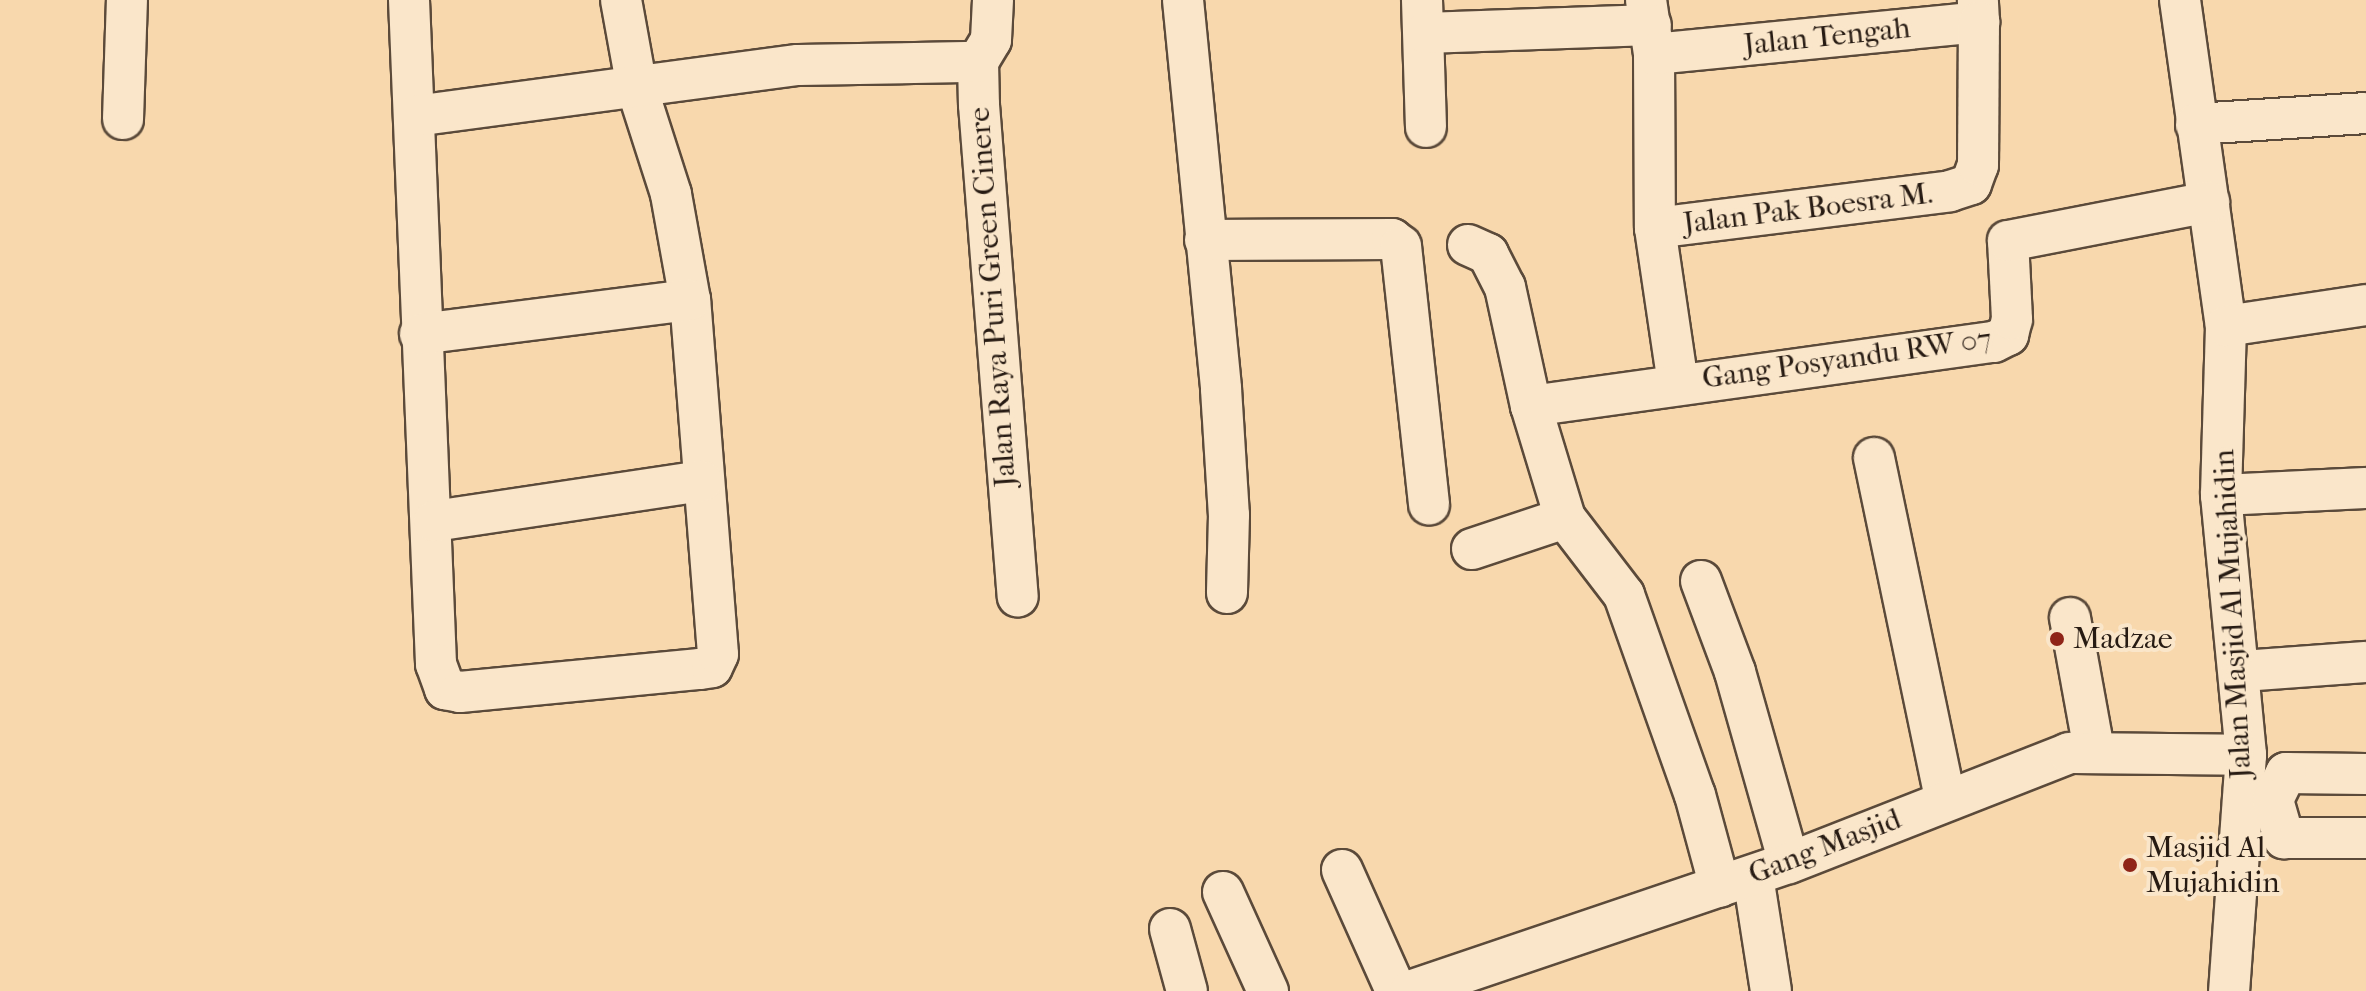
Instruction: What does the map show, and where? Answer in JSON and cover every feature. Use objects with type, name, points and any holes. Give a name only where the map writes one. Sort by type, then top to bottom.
[{"type":"street","points":[[123,119],[127,0]]},
{"type":"street","points":[[409,0],[420,334],[434,521],[436,664],[445,689],[460,692],[700,669],[712,667],[718,654],[690,300],[671,194],[637,88],[621,0]]},
{"type":"street","name":"Jalan Raya Puri Green Cinere","points":[[993,0],[991,40],[978,62],[1018,596]]},
{"type":"street","points":[[1183,0],[1229,515],[1227,593]]},
{"type":"street","name":"Jalan Masjid Al Mujahidin","points":[[2180,0],[2226,326],[2221,495],[2242,671],[2246,755],[2229,991]]},
{"type":"street","name":"Jalan Tengah","points":[[1423,17],[1650,26],[1978,11]]},
{"type":"street","name":"Jalan Pak Boesra M.","points":[[1650,26],[1655,228],[1950,191],[1971,184],[1978,165],[1978,11]]},
{"type":"street","points":[[1423,17],[1426,127]]},
{"type":"street","points":[[415,116],[798,65],[978,62]]},
{"type":"street","points":[[2196,124],[2366,113]]},
{"type":"street","name":"Gang Posyandu RW 07","points":[[1531,406],[1994,342],[2008,335],[2012,319],[2008,241],[2209,202]]},
{"type":"street","points":[[1655,228],[1678,384]]},
{"type":"street","points":[[1205,240],[1392,239],[1401,246],[1429,504]]},
{"type":"street","points":[[1468,245],[1488,254],[1505,287],[1531,406],[1565,518],[1624,595],[1695,795],[1754,875]]},
{"type":"street","points":[[420,334],[690,300]]},
{"type":"street","points":[[2226,326],[2366,305]]},
{"type":"street","points":[[1874,458],[1945,799]]},
{"type":"street","points":[[434,521],[702,481]]},
{"type":"street","points":[[2221,495],[2366,488]]},
{"type":"street","points":[[1472,549],[1565,518]]},
{"type":"street","points":[[1701,581],[1735,672],[1754,875],[1771,991]]},
{"type":"street","points":[[2070,618],[2094,750]]},
{"type":"street","points":[[2242,671],[2366,662]]},
{"type":"street","name":"Gang Masjid","points":[[1410,991],[1754,875],[2028,766],[2094,750],[2246,755]]},
{"type":"street","points":[[2366,774],[2286,773],[2273,800],[2284,838],[2366,838]]},
{"type":"street","points":[[1342,870],[1396,991]]},
{"type":"street","points":[[1223,892],[1268,991]]},
{"type":"street","points":[[1170,929],[1187,991]]},
{"type":"place","name":"Madzae","points":[[2057,639]]},
{"type":"place","name":"Masjid Al Mujahidin","points":[[2130,865]]}]
